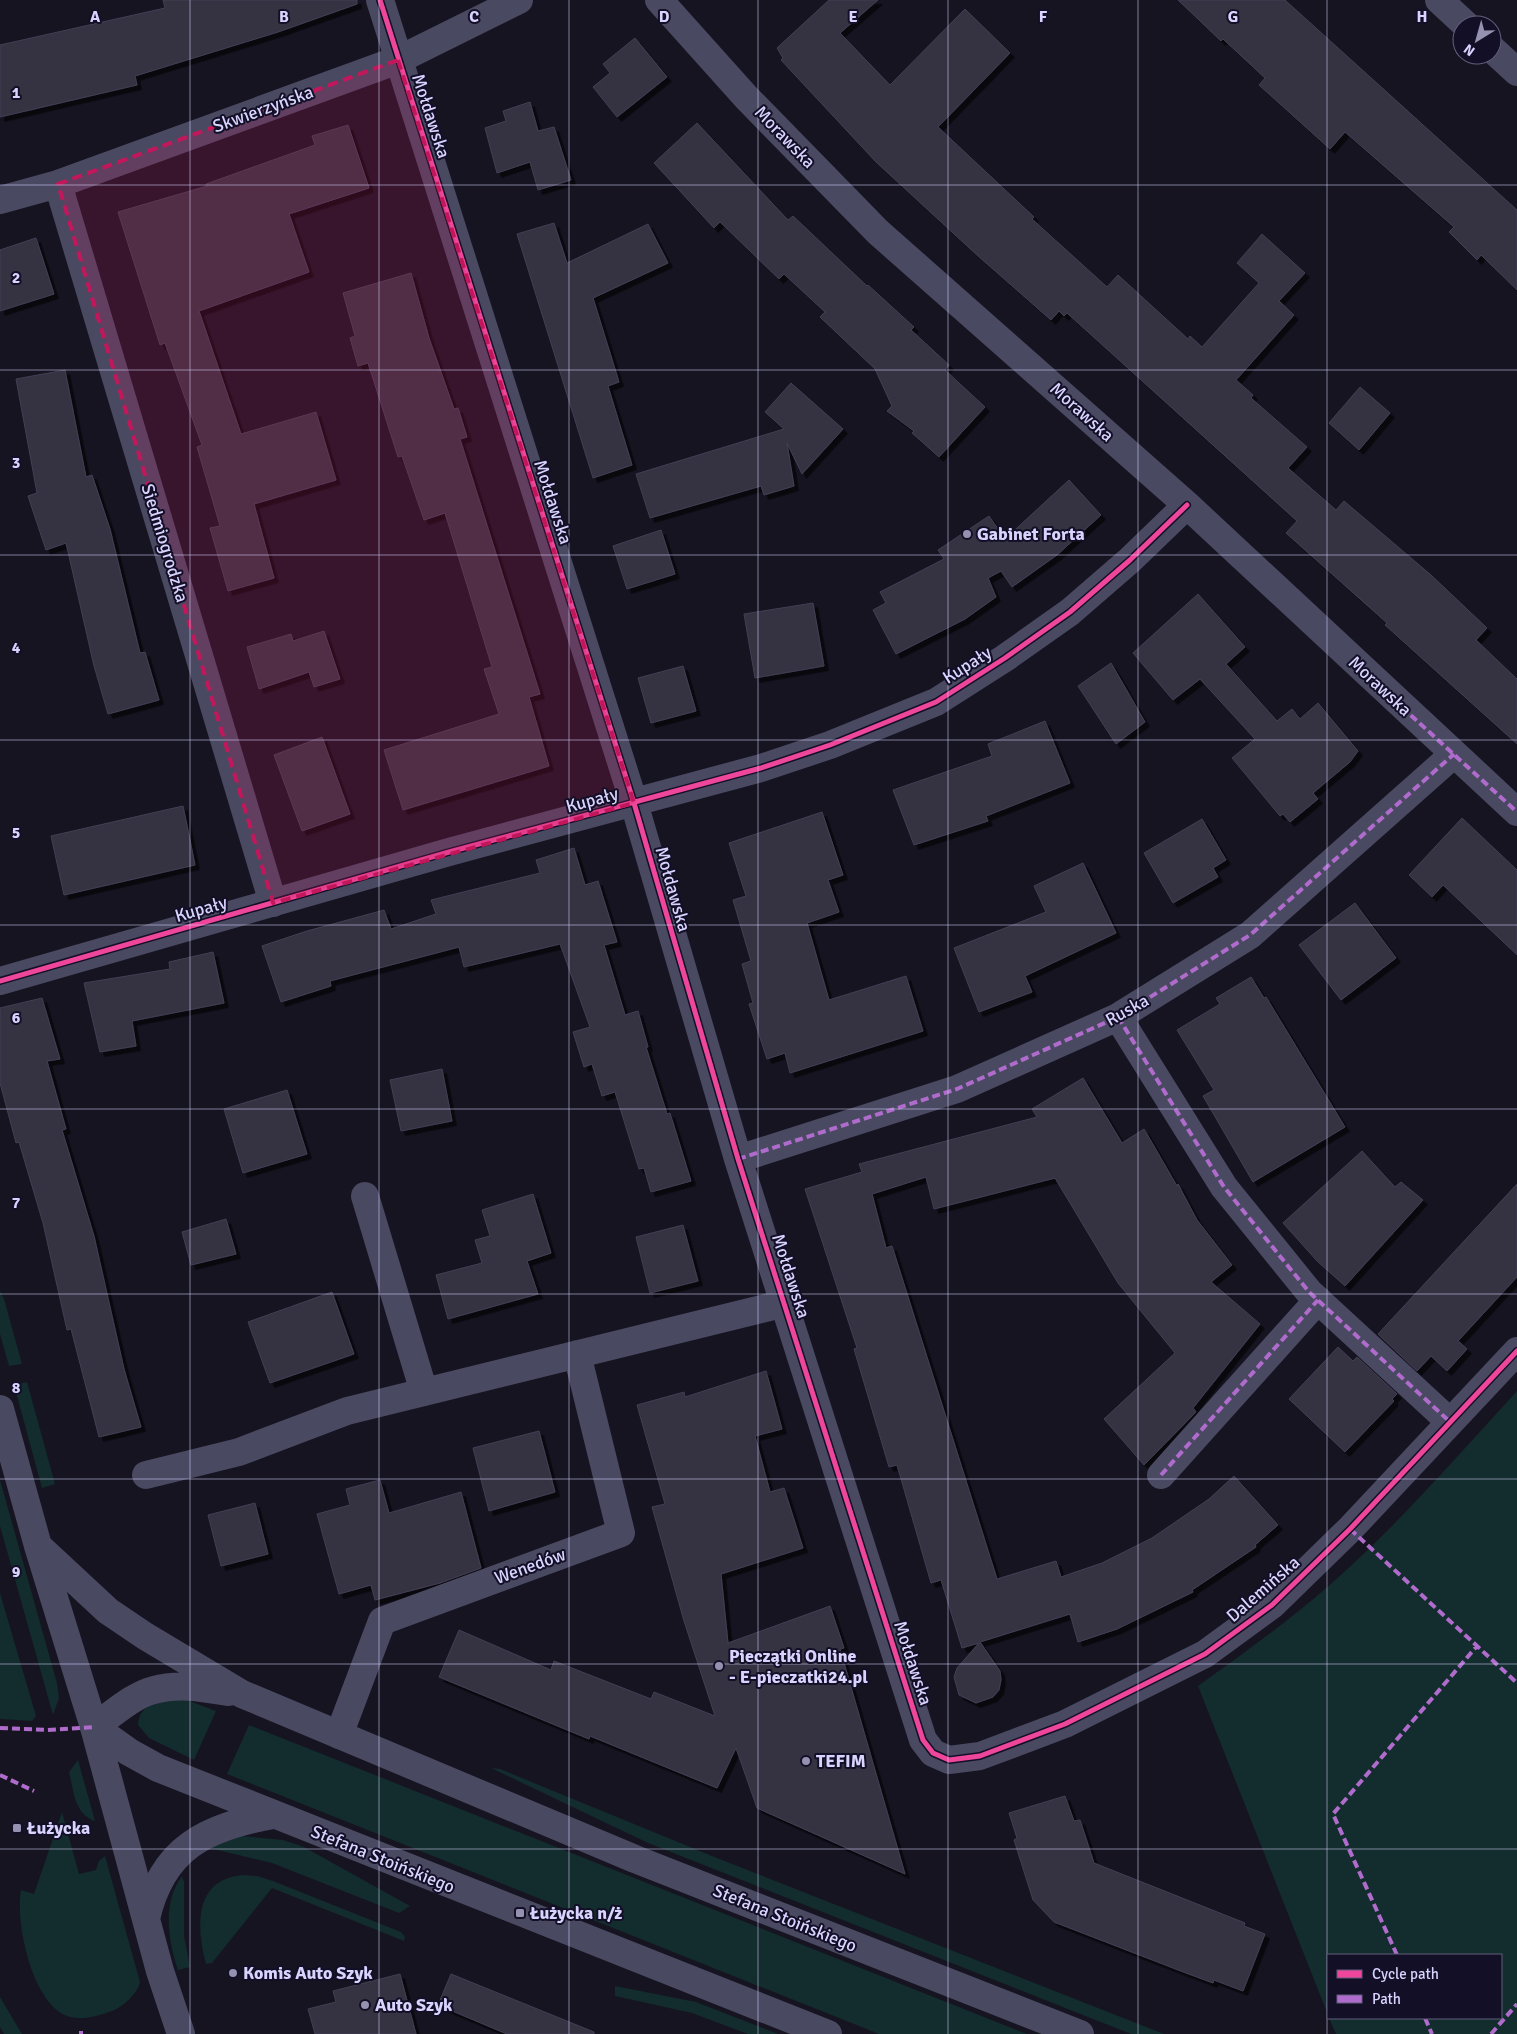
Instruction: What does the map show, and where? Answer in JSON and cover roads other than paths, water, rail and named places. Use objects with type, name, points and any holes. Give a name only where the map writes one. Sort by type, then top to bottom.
[{"type":"street","name":"Mołdawska","points":[[380,0],[634,804],[738,1159],[786,1303],[923,1740],[934,1753],[949,1760],[964,1760]]},
{"type":"street","name":"Skwierzyńska","points":[[0,200],[58,184],[398,60],[519,0]]},
{"type":"street","name":"Morawska","points":[[659,0],[746,97],[878,232],[1187,505],[1517,812]]},
{"type":"street","points":[[1439,0],[1455,15]]},
{"type":"street","points":[[1502,58],[1517,72]]},
{"type":"street","name":"Siedmiogrodzka","points":[[58,184],[273,903]]},
{"type":"street","name":"Kupały","points":[[0,981],[449,852],[634,804],[761,768],[830,745],[936,702],[1005,658],[1070,612],[1130,560],[1187,505]]},
{"type":"street","name":"Ruska","points":[[738,1159],[957,1089],[1118,1017],[1250,935],[1454,754]]},
{"type":"street","points":[[1118,1017],[1224,1186],[1318,1300],[1449,1421]]},
{"type":"street","points":[[365,1196],[424,1392]]},
{"type":"street","points":[[1161,1475],[1318,1300]]},
{"type":"street","points":[[146,1475],[239,1452],[347,1411],[786,1303]]},
{"type":"street","name":"Dalemińska","points":[[964,1760],[980,1756],[1065,1724],[1205,1654],[1229,1637],[1272,1605],[1350,1529],[1517,1350]]},
{"type":"street","name":"Wenedów","points":[[339,1735],[382,1621],[621,1533],[576,1354]]},
{"type":"street","points":[[0,1409],[38,1546],[94,1727],[160,1971],[181,2034]]},
{"type":"street","name":"Stefana Stoińskiego","points":[[38,1546],[108,1611],[145,1636],[242,1694],[626,1855],[1080,2034]]},
{"type":"street","name":"Stefana Stoińskiego","points":[[242,1694],[193,1687],[170,1687],[152,1690],[94,1727],[130,1752],[158,1768],[828,2034]]},
{"type":"street","points":[[146,1919],[151,1899],[160,1880],[188,1847],[216,1829],[241,1821],[274,1815]]},
{"type":"place","name":"Gabinet Forta","points":[[967,534]]},
{"type":"place","name":"Pieczątki Online - E-pieczatki24.pl","points":[[719,1666]]},
{"type":"place","name":"TEFIM","points":[[806,1761]]},
{"type":"place","name":"Łużycka","points":[[17,1828]]},
{"type":"place","name":"Łużycka n/ż","points":[[520,1913]]},
{"type":"place","name":"Komis Auto Szyk","points":[[233,1973]]},
{"type":"place","name":"Auto Szyk","points":[[365,2005]]}]
